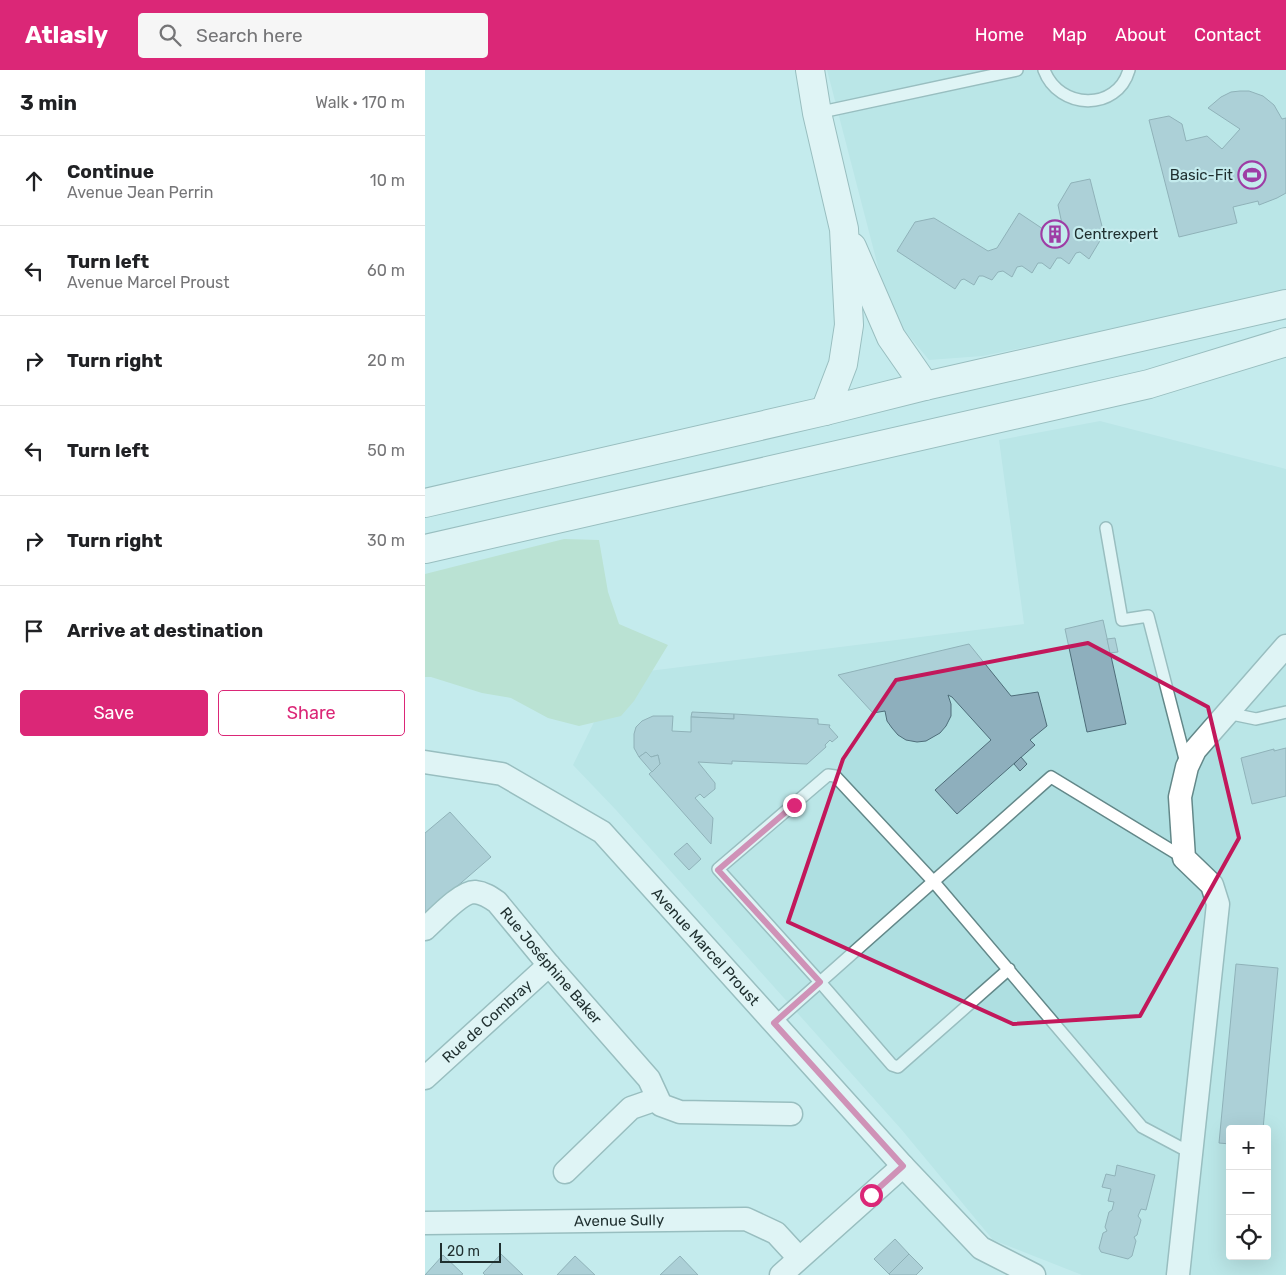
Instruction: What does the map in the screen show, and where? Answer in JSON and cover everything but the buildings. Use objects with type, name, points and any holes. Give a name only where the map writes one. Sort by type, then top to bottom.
[{"type":"main road","points":[[810,70],[817,114],[844,229],[849,326],[843,364],[825,411]]},
{"type":"main road","points":[[844,229],[891,337],[925,386]]},
{"type":"main road","points":[[425,503],[1286,304]]},
{"type":"main road","points":[[425,548],[1149,384],[1286,342]]},
{"type":"street","points":[[1178,1275],[1218,904],[1211,885],[1184,858],[1180,797],[1187,767],[1195,750],[1286,646]]},
{"type":"street","name":"Avenue Marcel Proust","points":[[425,762],[502,774],[602,832],[903,1166],[981,1248],[1034,1275]]},
{"type":"street","name":"Rue Joséphine Baker","points":[[425,928],[465,894],[474,892],[485,894],[497,902],[549,965],[649,1079],[657,1099]]},
{"type":"street","name":"Rue de Combray","points":[[425,1078],[549,965]]},
{"type":"street","points":[[565,1172],[631,1108],[657,1099],[661,1105],[680,1112],[791,1114]]},
{"type":"street","points":[[781,1275],[903,1166]]},
{"type":"street","name":"Avenue Sully","points":[[425,1223],[746,1220],[776,1233],[799,1258]]},
{"type":"lane","points":[[817,114],[1017,70]]},
{"type":"lane","points":[[1044,70],[1047,78],[1057,90],[1071,98],[1086,102],[1105,98],[1118,89],[1127,77],[1129,70]]},
{"type":"lane","points":[[1106,528],[1121,620],[1148,616],[1187,767]]},
{"type":"lane","points":[[1227,713],[1256,719],[1286,712]]},
{"type":"lane","points":[[1009,969],[899,1067],[892,1065],[820,982],[718,870],[828,775],[835,776],[933,881],[1009,969],[1142,1127],[1191,1153]]},
{"type":"lane","points":[[774,1023],[1051,777],[1184,858]]},
{"type":"highlighted area","points":[[1088,643],[1208,707],[1239,838],[1140,1016],[1013,1024],[788,922],[843,759],[896,680]]},
{"type":"shaded area","points":[[827,70],[1286,70],[1286,293],[983,356],[929,360],[890,313]]},
{"type":"shaded area","points":[[1100,421],[1286,469],[1286,1275],[1082,1275],[993,1240],[901,1129],[616,810],[573,765],[617,675],[1024,624],[999,440]]},
{"type":"green space","points":[[564,539],[599,540],[608,592],[619,624],[668,645],[634,701],[621,716],[579,726],[548,718],[511,698],[482,693],[431,677],[425,677],[425,574]]},
{"type":"place","name":"Basic-Fit","points":[[1252,175]]},
{"type":"place","name":"Centrexpert","points":[[1055,234]]},
{"type":"route","points":[[794,805],[718,870],[820,982],[774,1023],[903,1166],[871,1195]]}]
